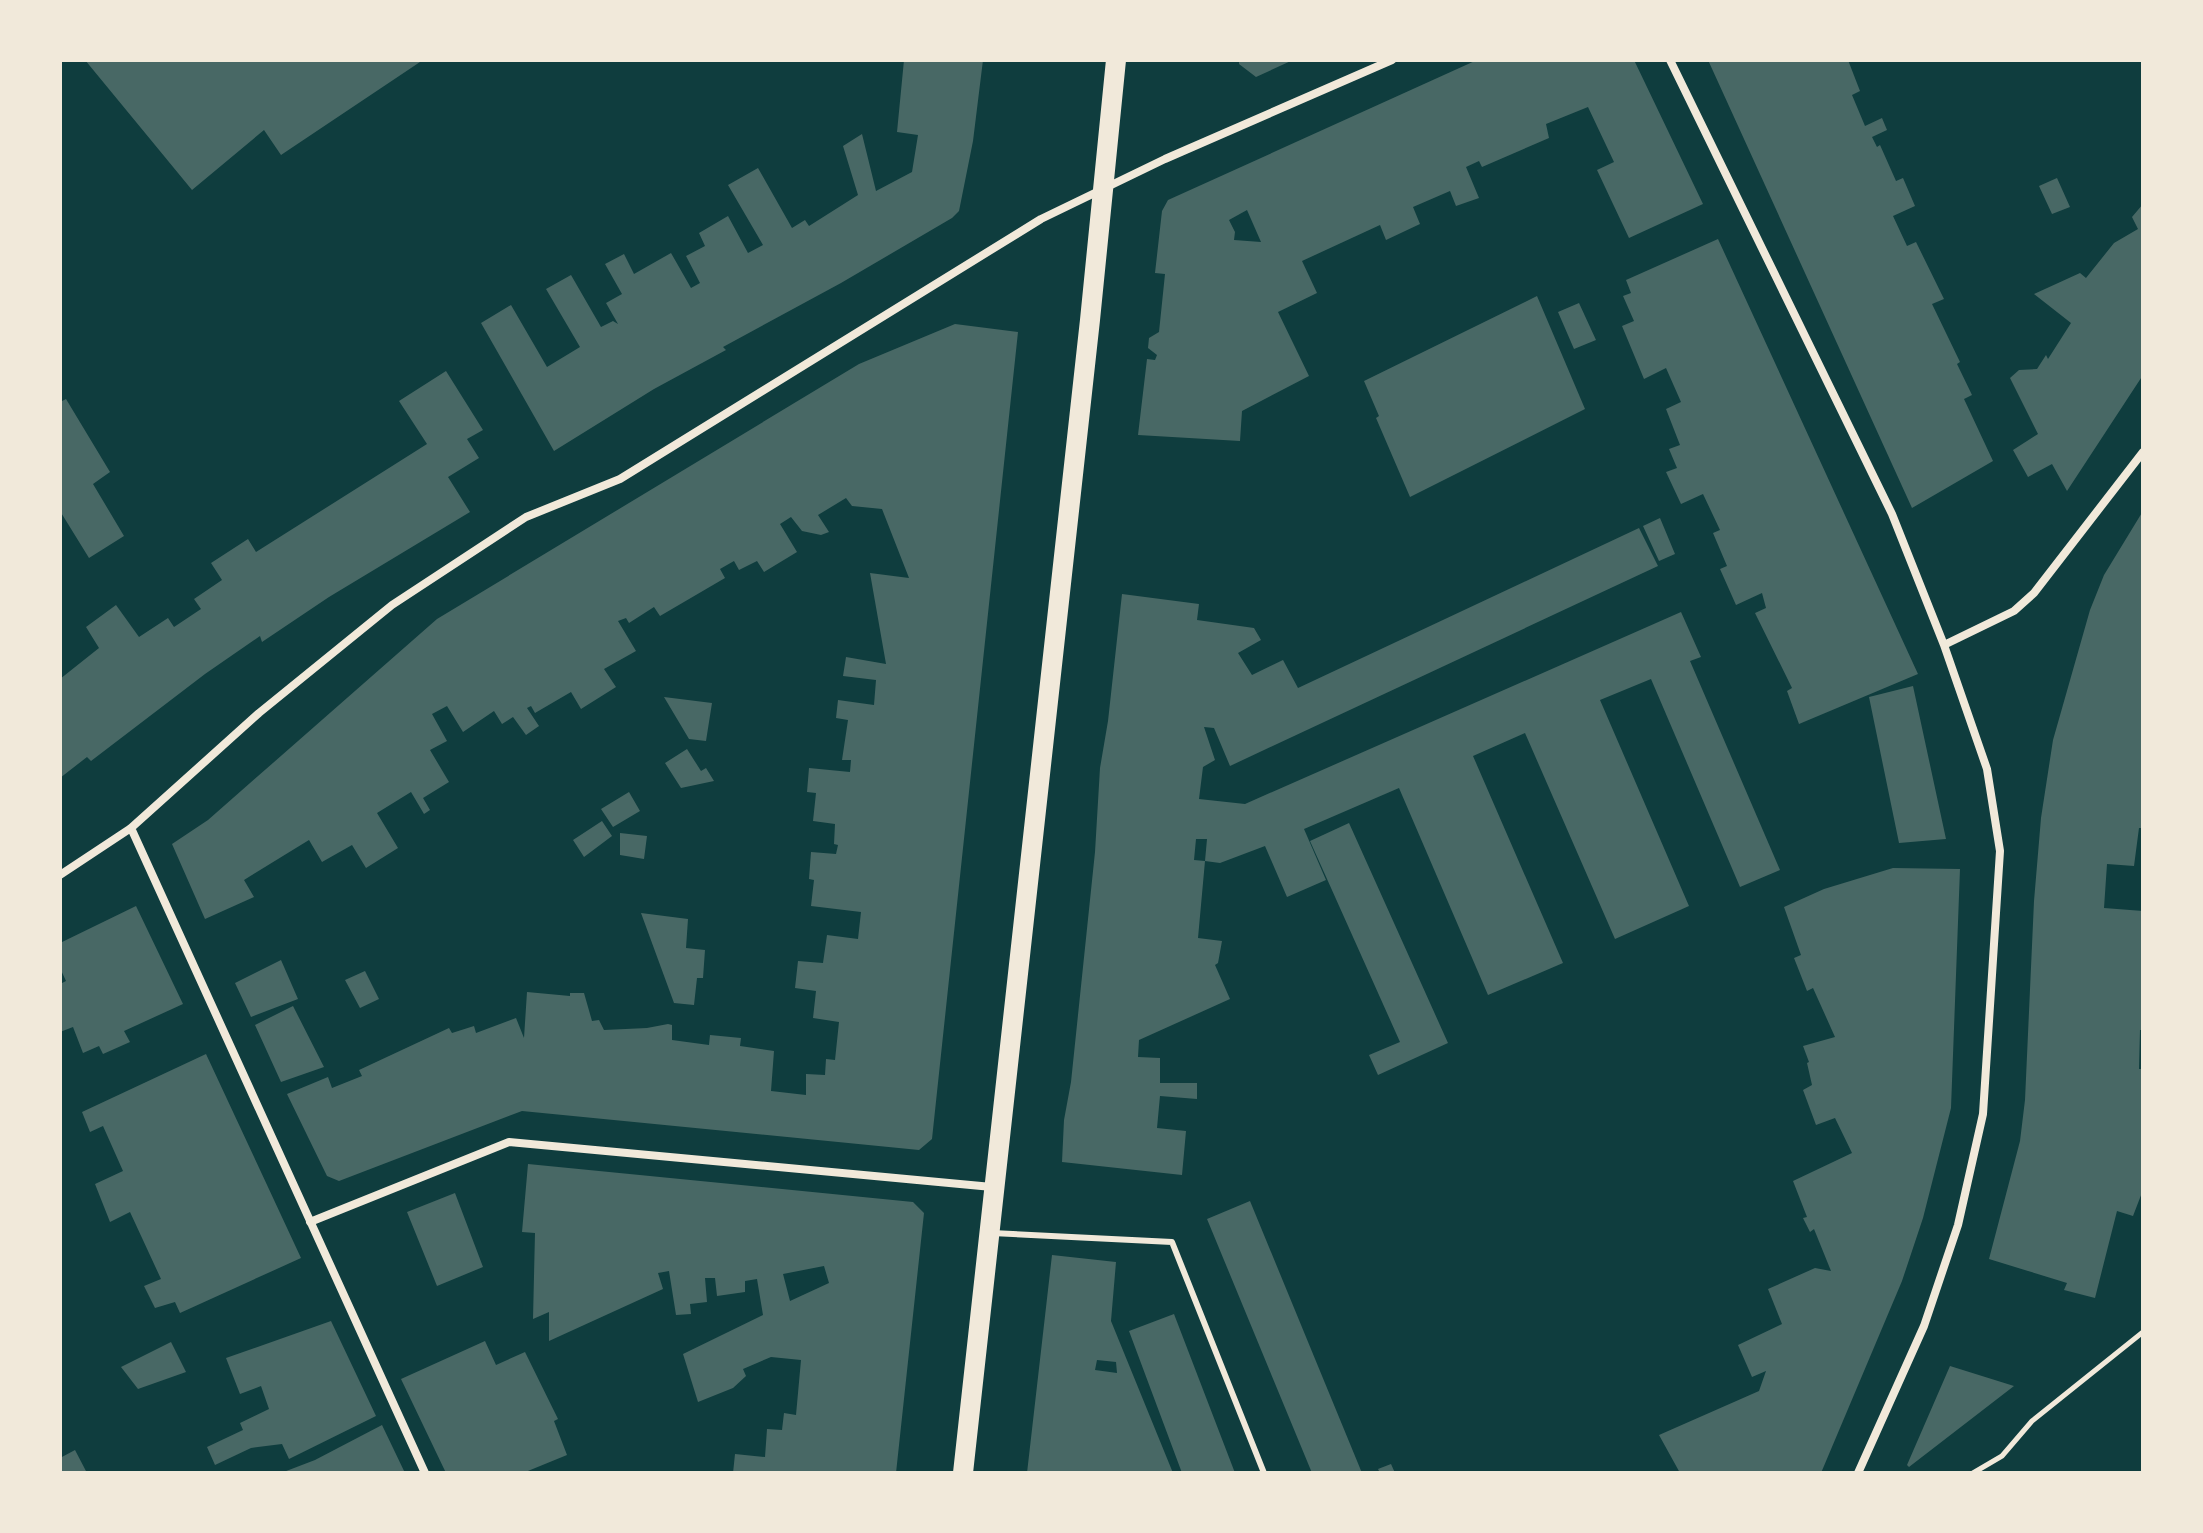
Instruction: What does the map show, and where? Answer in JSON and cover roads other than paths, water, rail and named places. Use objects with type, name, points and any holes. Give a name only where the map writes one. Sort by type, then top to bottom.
[{"type":"main road","points":[[963,1473],[1116,60]]},
{"type":"street","points":[[60,875],[131,828],[259,713],[392,605],[526,517],[620,479],[1041,219],[1165,159],[1392,60]]},
{"type":"street","points":[[1670,60],[1892,514],[1944,645],[1987,769],[2000,851],[1983,1114],[1958,1225],[1924,1326],[1858,1473]]},
{"type":"street","points":[[1944,645],[2014,611],[2034,593],[2143,452]]},
{"type":"street","points":[[131,828],[425,1473]]},
{"type":"street","points":[[310,1222],[509,1142],[993,1187]]},
{"type":"lane","points":[[989,1232],[1172,1242],[1264,1473]]}]
